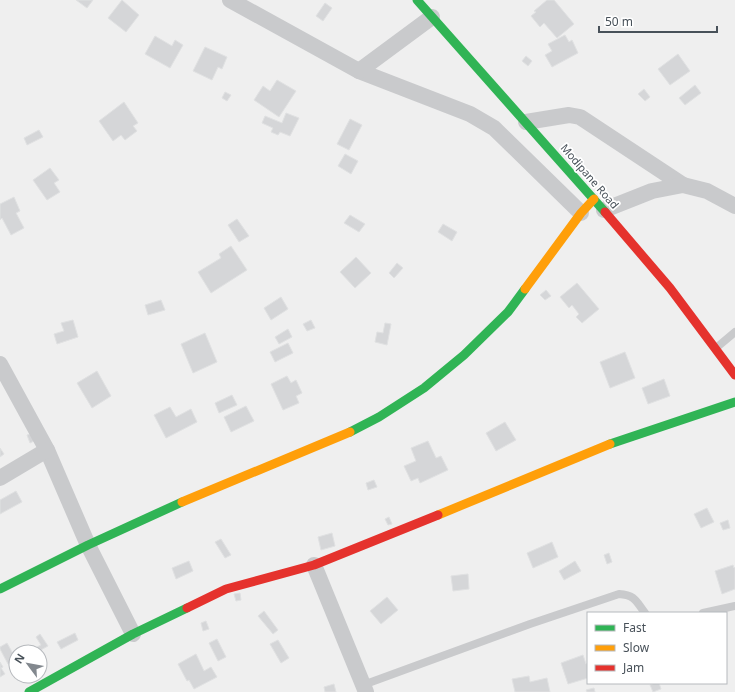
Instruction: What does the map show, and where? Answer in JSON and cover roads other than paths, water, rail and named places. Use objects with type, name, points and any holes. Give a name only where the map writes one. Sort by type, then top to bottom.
[{"type":"street","points":[[230,0],[359,71],[470,114],[494,128],[581,214]]},
{"type":"street","name":"Modipane Road","points":[[417,0],[599,204],[670,288],[735,375]]},
{"type":"street","points":[[359,71],[432,17]]},
{"type":"street","points":[[526,122],[569,115],[580,117],[683,185]]},
{"type":"street","points":[[0,589],[88,545],[181,502],[359,428],[379,417],[424,388],[464,355],[508,312],[581,214],[599,204],[652,190],[683,185],[707,190],[735,206]]},
{"type":"street","points":[[0,364],[47,450],[88,545],[133,634]]},
{"type":"street","points":[[29,692],[133,634],[226,589],[314,565],[496,492],[597,448],[735,402]]},
{"type":"street","points":[[0,478],[47,450]]},
{"type":"street","points":[[314,565],[364,688]]},
{"type":"lane","points":[[716,348],[735,332]]},
{"type":"lane","points":[[364,688],[530,624],[618,594],[628,594],[635,599],[644,612]]},
{"type":"lane","points":[[708,612],[735,606]]}]
